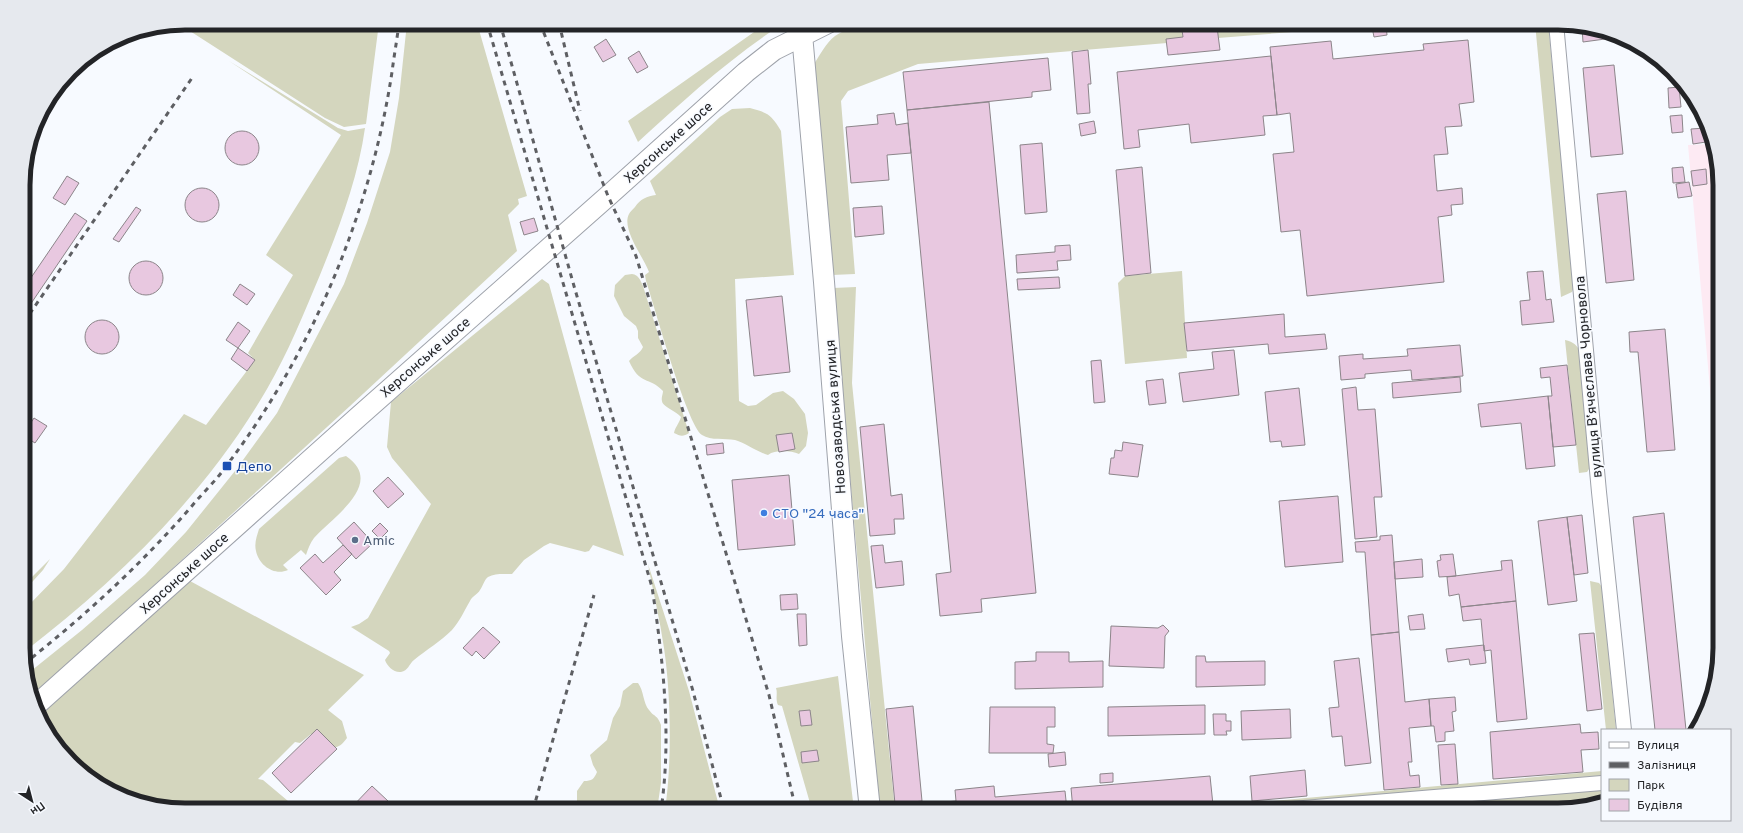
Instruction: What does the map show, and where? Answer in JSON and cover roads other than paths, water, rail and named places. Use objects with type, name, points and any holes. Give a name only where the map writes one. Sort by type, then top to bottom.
[{"type":"main road","name":"Херсонське шосе","points":[[40,702],[746,72],[801,30]]},
{"type":"main road","name":"Новозаводська вулиця","points":[[802,30],[852,636],[869,803]]},
{"type":"street","name":"вулиця Вʼячеслава Чорновола","points":[[1557,30],[1599,492],[1624,729]]},
{"type":"street","points":[[1363,803],[1601,783]]},
{"type":"railway","points":[[30,659],[115,586],[177,523],[224,470],[258,422],[286,376],[334,279],[353,228],[369,176],[382,124],[398,30]]},
{"type":"railway","points":[[489,30],[652,587],[660,642],[665,698],[666,754],[662,803]]},
{"type":"railway","points":[[502,30],[574,286],[693,691],[722,803]]},
{"type":"railway","points":[[543,30],[608,196],[636,256],[769,695],[794,803]]},
{"type":"railway","points":[[561,30],[580,111]]},
{"type":"railway","points":[[30,313],[192,78]]},
{"type":"railway","points":[[535,803],[594,595]]},
{"type":"place","name":"Депо","points":[[227,466]]},
{"type":"place","name":"СТО \"24 часа\"","points":[[764,513]]},
{"type":"place","name":"Amic","points":[[355,540]]}]
